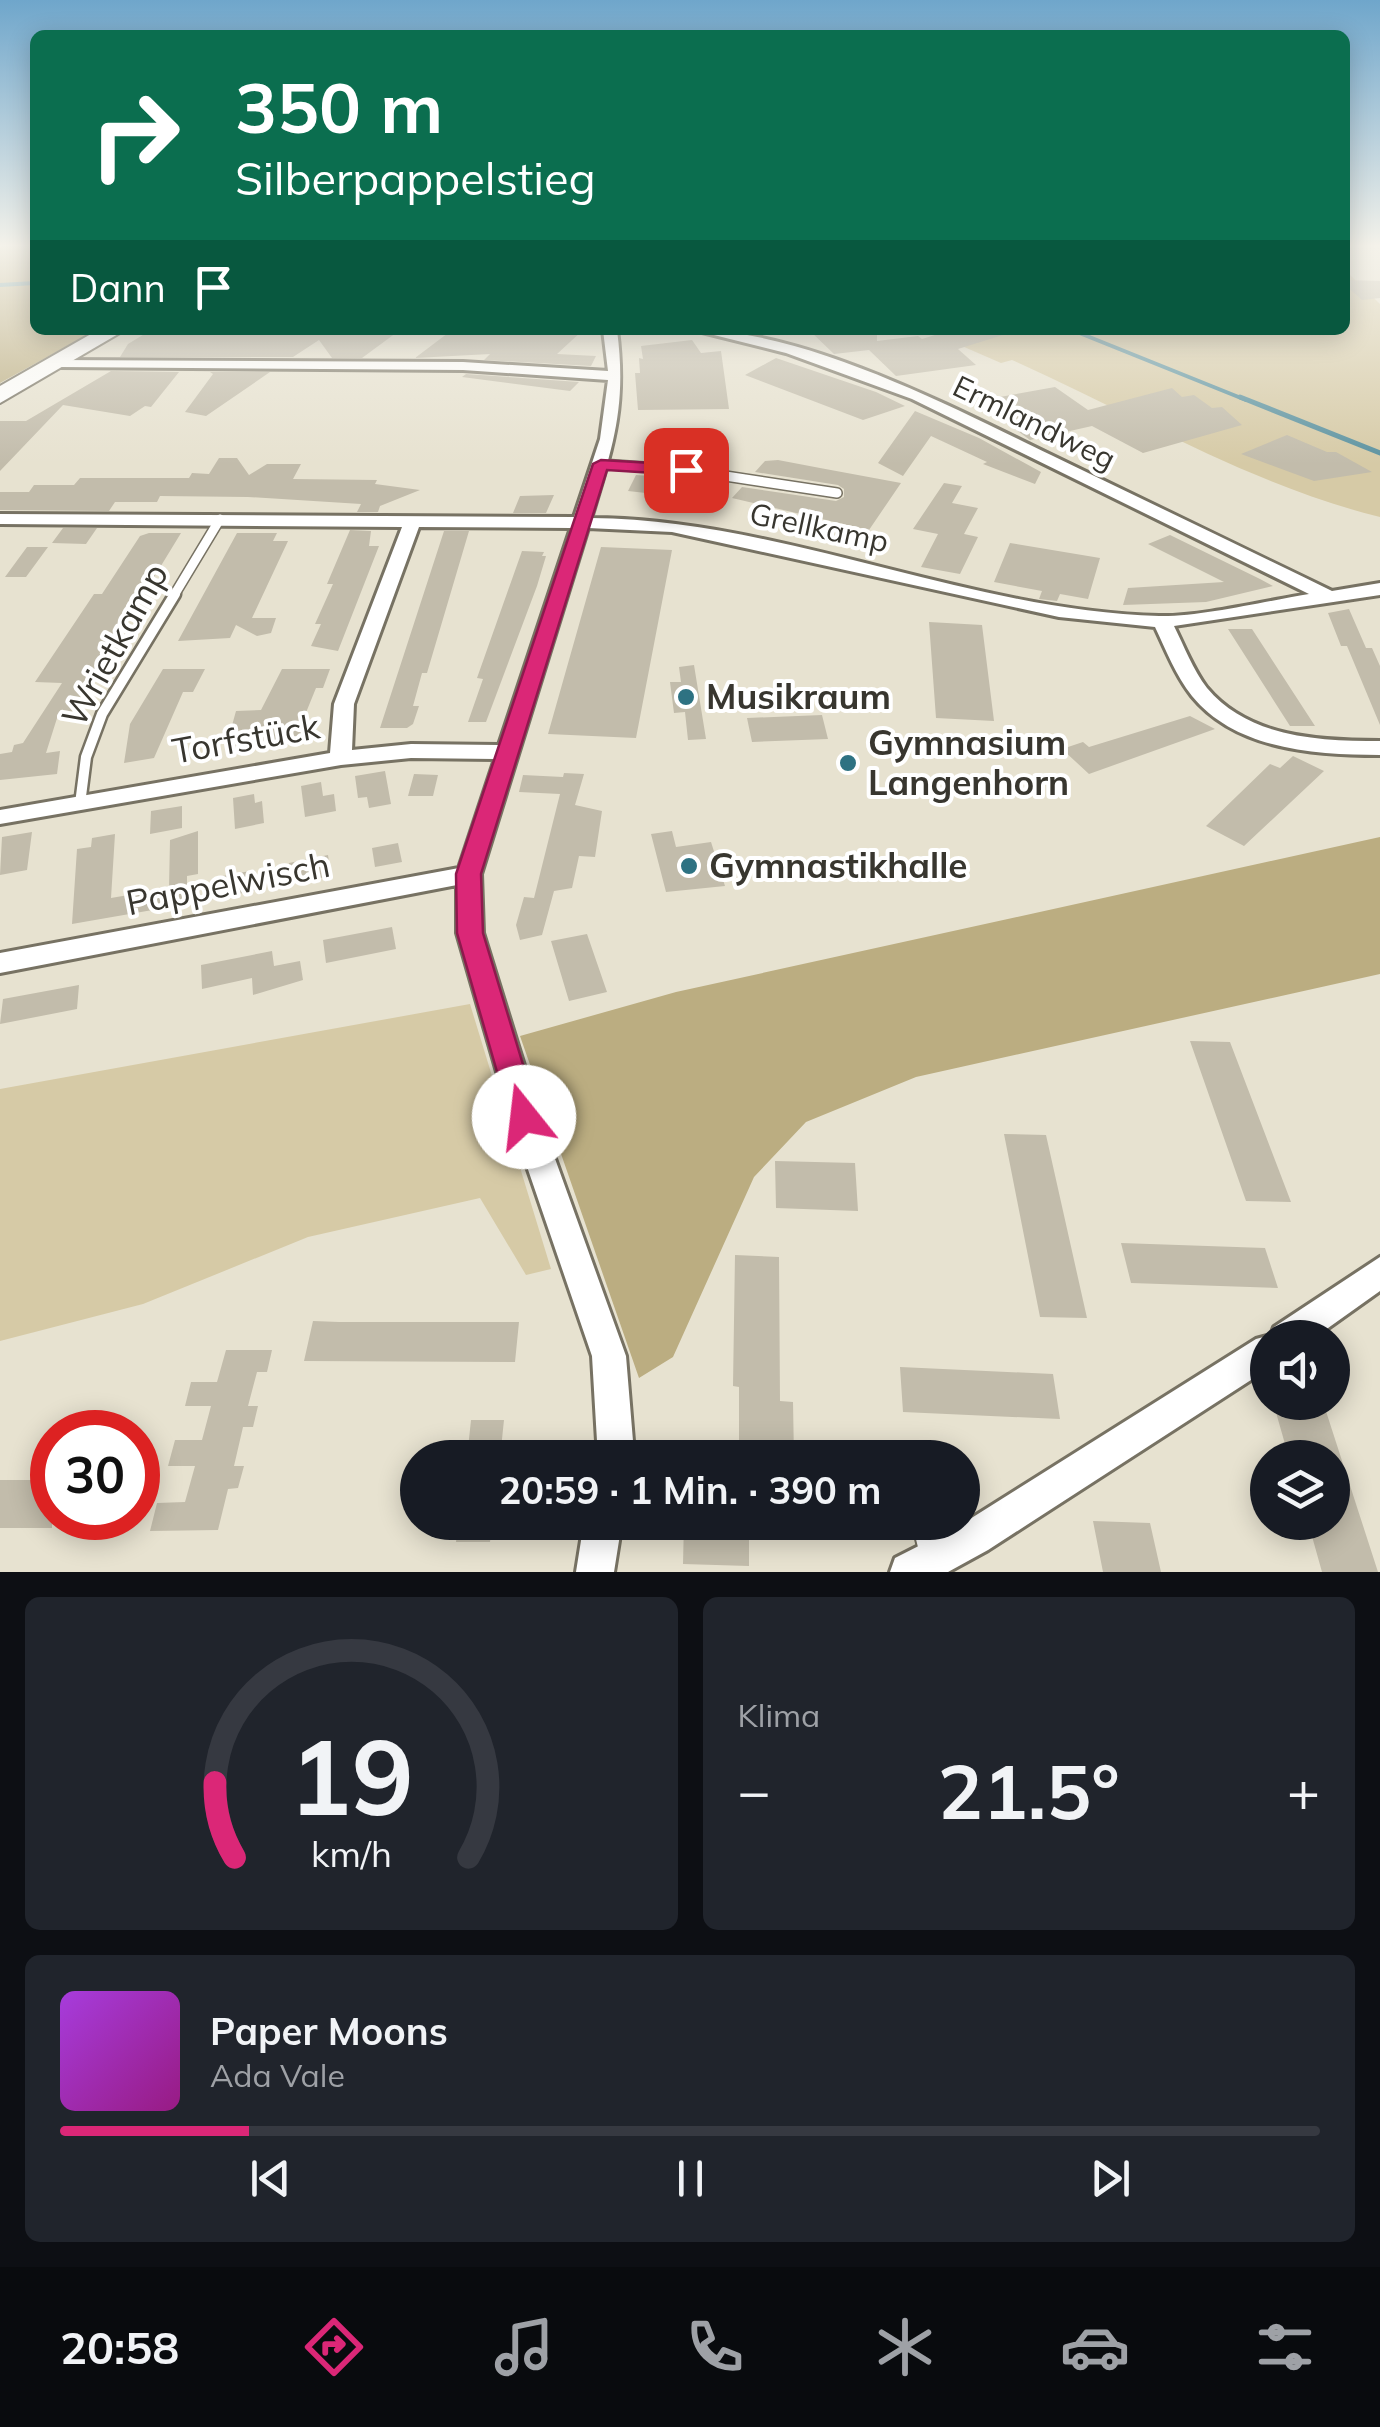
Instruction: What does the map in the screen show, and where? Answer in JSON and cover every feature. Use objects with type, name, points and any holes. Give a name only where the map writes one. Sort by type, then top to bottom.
[{"type":"main road","points":[[0,396],[106,335]]},
{"type":"street","points":[[611,335],[616,376],[601,464],[469,874],[470,933],[524,1117],[609,1356],[615,1440]]},
{"type":"street","name":"Ermlandweg","points":[[723,335],[790,350],[917,396],[1330,597]]},
{"type":"street","points":[[60,363],[463,366],[616,376]]},
{"type":"street","name":"Grellkamp","points":[[0,520],[582,522],[672,527],[1059,611],[1162,622],[1380,589]]},
{"type":"street","points":[[341,758],[344,704],[412,522]]},
{"type":"street","points":[[1162,622],[1199,691],[1231,718],[1293,742],[1340,749],[1380,748]]},
{"type":"street","name":"Torfstück","points":[[0,817],[341,758],[411,751],[506,752]]},
{"type":"street","name":"Pappelwisch","points":[[0,962],[469,874]]},
{"type":"street","points":[[1312,1320],[1380,1272]]},
{"type":"street","points":[[919,1567],[975,1537],[1250,1361]]},
{"type":"street","points":[[595,1572],[599,1540]]},
{"type":"lane","points":[[601,464],[686,470],[838,493]]},
{"type":"lane","name":"Wrietkamp","points":[[80,804],[86,757],[102,714],[220,519]]},
{"type":"lane","points":[[919,1567],[920,1540]]},
{"type":"shaded area","points":[[0,317],[30,317],[30,335],[87,335],[0,383]]},
{"type":"shaded area","points":[[1350,317],[1380,317],[1380,517],[1238,468],[1012,360],[1001,363],[937,335],[1350,335]]},
{"type":"shaded area","points":[[1380,837],[1380,974],[916,1077],[806,1122],[754,1177],[673,1357],[639,1378],[520,1036],[676,992]]},
{"type":"shaded area","points":[[470,1004],[551,1269],[526,1275],[480,1198],[308,1237],[143,1304],[0,1341],[0,1089]]},
{"type":"building","points":[[143,335],[393,335],[362,358],[332,358],[319,340],[293,357],[120,357],[128,344]]},
{"type":"building","points":[[445,335],[578,335],[557,354],[596,356],[591,366],[484,360],[490,354],[415,358]]},
{"type":"building","points":[[814,335],[877,335],[877,341],[935,335],[1003,335],[958,349],[976,365],[896,376],[869,350],[834,354]]},
{"type":"building","points":[[692,340],[701,353],[721,351],[729,409],[638,410],[635,373],[640,373],[641,346]]},
{"type":"building","points":[[776,358],[876,392],[905,406],[863,420],[745,375]]},
{"type":"building","points":[[111,371],[179,372],[151,407],[145,406],[130,416],[63,405],[0,471],[0,421],[26,421]]},
{"type":"building","points":[[210,372],[270,372],[206,416],[185,412],[213,374]]},
{"type":"building","points":[[466,374],[579,382],[570,391],[462,377]]},
{"type":"building","points":[[1055,387],[1088,410],[1172,388],[1182,397],[1194,395],[1212,408],[1222,407],[1242,425],[1143,453],[1092,426],[1030,440],[977,401]]},
{"type":"building","points":[[915,411],[979,438],[1041,472],[1035,484],[983,464],[987,462],[931,436],[903,476],[878,463]]},
{"type":"building","points":[[1287,435],[1336,452],[1372,472],[1314,481],[1241,454]]},
{"type":"building","points":[[653,442],[711,451],[703,464],[645,459]]},
{"type":"building","points":[[219,458],[237,458],[249,475],[267,464],[301,464],[293,479],[377,480],[375,484],[420,490],[380,506],[378,512],[357,512],[361,504],[160,496],[157,502],[115,502],[109,511],[0,510],[0,492],[29,492],[34,485],[74,485],[80,478],[189,478],[192,473],[209,474]]},
{"type":"building","points":[[778,460],[901,483],[869,530],[732,498],[742,487],[836,501],[844,497],[844,489],[838,485],[755,472],[765,461]]},
{"type":"building","points":[[636,475],[693,479],[682,497],[628,491]]},
{"type":"building","points":[[944,483],[962,486],[952,503],[978,508],[964,534],[978,537],[960,574],[921,567],[938,534],[913,529]]},
{"type":"building","points":[[554,495],[546,513],[513,513],[520,496]]},
{"type":"building","points":[[63,528],[97,528],[86,544],[52,543]]},
{"type":"building","points":[[350,530],[371,531],[369,546],[379,546],[338,651],[311,646],[321,624],[315,624],[333,584],[327,584]]},
{"type":"building","points":[[444,531],[469,531],[427,673],[422,673],[413,706],[419,706],[413,724],[407,728],[380,728]]},
{"type":"building","points":[[181,533],[70,715],[58,715],[46,753],[60,751],[57,774],[0,780],[0,754],[12,752],[14,745],[23,743],[62,683],[35,682],[94,594],[102,594],[140,536]]},
{"type":"building","points":[[237,533],[277,533],[273,541],[288,541],[252,618],[276,618],[271,633],[257,636],[236,625],[230,638],[178,641]]},
{"type":"building","points":[[1170,535],[1273,586],[1206,602],[1123,605],[1128,588],[1224,582],[1148,544]]},
{"type":"building","points":[[1010,543],[1100,558],[1088,599],[1060,594],[1057,601],[1039,599],[1042,591],[994,582]]},
{"type":"building","points":[[27,547],[48,547],[26,577],[5,577]]},
{"type":"building","points":[[601,547],[672,550],[636,738],[548,734]]},
{"type":"building","points":[[522,551],[544,552],[542,556],[546,556],[537,586],[486,722],[468,722],[483,679],[477,678]]},
{"type":"building","points":[[1349,609],[1366,648],[1372,648],[1380,666],[1380,725],[1347,646],[1341,646],[1328,613]]},
{"type":"building","points":[[929,622],[982,625],[994,721],[936,718]]},
{"type":"building","points":[[1228,629],[1252,629],[1315,726],[1290,726]]},
{"type":"building","points":[[694,665],[706,739],[688,740],[685,712],[674,713],[670,682],[681,682],[679,667]]},
{"type":"building","points":[[163,669],[205,669],[193,692],[183,692],[154,758],[124,763],[130,724]]},
{"type":"building","points":[[282,669],[330,669],[323,688],[316,688],[305,715],[309,741],[260,749],[259,741],[226,747],[236,711],[261,710]]},
{"type":"building","points":[[822,715],[828,739],[752,742],[747,718]]},
{"type":"building","points":[[1190,716],[1215,729],[1089,774],[1062,749],[1083,742],[1089,747]]},
{"type":"building","points":[[1293,756],[1324,771],[1244,846],[1206,826],[1270,764],[1280,768]]},
{"type":"building","points":[[385,771],[391,804],[369,808],[367,797],[358,798],[355,776]]},
{"type":"building","points":[[564,773],[584,774],[575,805],[602,811],[595,857],[579,856],[572,888],[554,891],[542,935],[520,940],[516,925],[524,897],[534,898],[560,794],[519,792],[523,775],[563,777]]},
{"type":"building","points":[[414,774],[438,775],[433,796],[408,796]]},
{"type":"building","points":[[321,782],[323,796],[334,794],[336,811],[305,817],[301,786]]},
{"type":"building","points":[[254,794],[255,803],[262,801],[264,823],[235,829],[233,798]]},
{"type":"building","points":[[182,806],[182,828],[150,834],[151,811]]},
{"type":"building","points":[[198,831],[198,874],[187,876],[187,904],[72,924],[77,849],[91,847],[92,838],[115,834],[111,898],[169,888],[170,840]]},
{"type":"building","name":"Gymnastikhalle","points":[[672,831],[676,847],[711,842],[725,886],[666,892],[651,834]]},
{"type":"building","points":[[32,832],[27,870],[0,875],[2,837]]},
{"type":"building","points":[[398,843],[402,862],[375,867],[372,848]]},
{"type":"building","points":[[328,855],[331,876],[290,884],[289,863]]},
{"type":"building","points":[[255,870],[257,890],[224,897],[223,876]]},
{"type":"building","points":[[392,927],[396,949],[326,963],[323,940]]},
{"type":"building","points":[[587,934],[607,992],[569,1001],[551,941]]},
{"type":"building","points":[[272,951],[274,966],[300,961],[303,980],[253,995],[252,978],[202,989],[201,965]]},
{"type":"building","points":[[79,985],[77,1009],[0,1024],[3,999]]},
{"type":"building","points":[[1190,1041],[1230,1042],[1291,1202],[1246,1201]]},
{"type":"building","points":[[1004,1134],[1046,1135],[1087,1318],[1040,1317]]},
{"type":"building","points":[[775,1161],[855,1163],[858,1211],[776,1208]]},
{"type":"building","points":[[1121,1243],[1265,1248],[1278,1288],[1131,1283]]},
{"type":"building","points":[[735,1255],[779,1257],[780,1401],[793,1402],[794,1440],[739,1440],[739,1387],[733,1386]]},
{"type":"building","points":[[313,1321],[519,1322],[515,1362],[304,1361]]},
{"type":"building","points":[[226,1350],[272,1350],[267,1372],[257,1372],[248,1406],[258,1406],[253,1427],[243,1427],[234,1466],[244,1466],[238,1488],[228,1489],[218,1530],[160,1531],[160,1503],[185,1502],[195,1466],[168,1466],[175,1440],[202,1440],[211,1406],[185,1406],[191,1382],[217,1382]]},
{"type":"building","points":[[900,1367],[1053,1374],[1060,1419],[903,1412]]},
{"type":"building","points":[[471,1420],[504,1420],[502,1440],[469,1440]]},
{"type":"building","points":[[1278,1420],[1329,1420],[1335,1440],[1284,1440]]},
{"type":"building","points":[[0,1480],[30,1480],[30,1528],[0,1528]]},
{"type":"building","points":[[1350,1485],[1378,1572],[1322,1572],[1313,1540],[1350,1540]]},
{"type":"building","points":[[1093,1521],[1150,1523],[1161,1572],[1103,1572]]},
{"type":"building","points":[[456,1540],[490,1540],[490,1542]]},
{"type":"building","points":[[684,1540],[749,1540],[749,1566],[683,1564]]},
{"type":"waterway","points":[[1084,335],[1246,400]]},
{"type":"waterway","points":[[1240,397],[1380,453]]},
{"type":"place","name":"Musikraum","points":[[686,697]]},
{"type":"place","name":"Gymnasium Langenhorn","points":[[848,763]]},
{"type":"place","name":"Gymnastikhalle","points":[[689,866]]},
{"type":"route","points":[[524,1117],[470,933],[469,874],[601,464],[686,470]]}]
